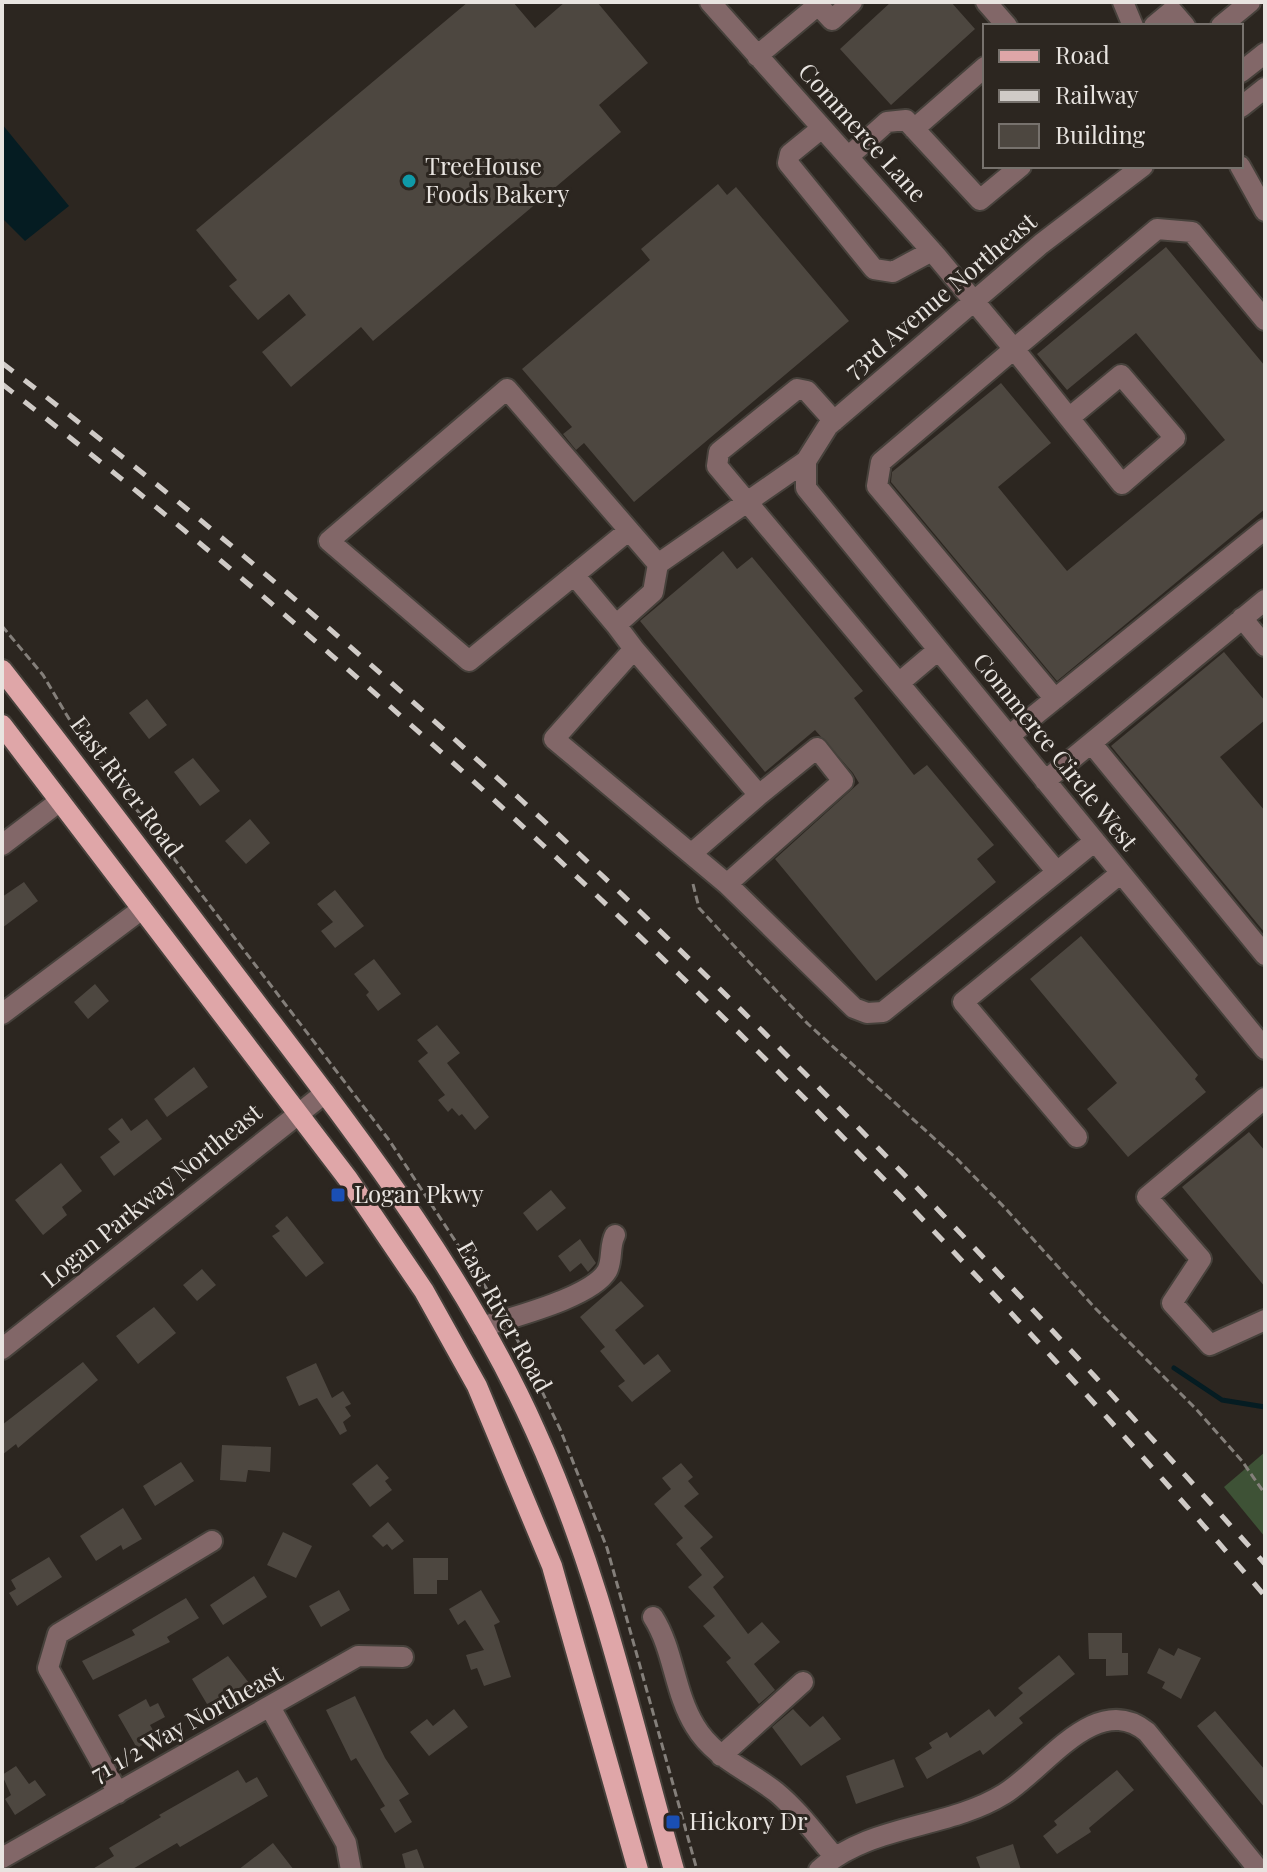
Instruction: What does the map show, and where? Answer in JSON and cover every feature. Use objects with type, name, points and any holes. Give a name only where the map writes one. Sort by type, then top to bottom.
[{"type":"main road","name":"East River Road","points":[[2,670],[325,1093],[434,1245],[482,1327],[534,1428],[563,1493],[588,1565],[674,1870]]},
{"type":"main road","points":[[2,725],[54,805],[142,909],[348,1179],[424,1291],[491,1417],[532,1513],[559,1589],[638,1870]]},
{"type":"street","name":"Commerce Lane","points":[[710,2],[932,251],[1122,484],[1175,438],[1121,375],[1069,418]]},
{"type":"street","points":[[757,56],[817,3],[832,20],[852,2]]},
{"type":"street","points":[[986,2],[1005,24]]},
{"type":"street","points":[[1123,2],[1132,24]]},
{"type":"street","points":[[1223,24],[1250,2]]},
{"type":"street","points":[[1156,24],[1172,11],[1183,24]]},
{"type":"street","points":[[1243,70],[1265,53]]},
{"type":"street","points":[[914,129],[983,69]]},
{"type":"street","points":[[1243,105],[1265,88]]},
{"type":"street","points":[[848,157],[887,122],[906,120],[980,200],[1019,168]]},
{"type":"street","points":[[822,128],[790,154],[788,163],[874,269],[893,272],[932,251]]},
{"type":"street","name":"73rd Avenue Northeast","points":[[806,461],[834,421],[972,302],[1140,168]]},
{"type":"street","points":[[1241,168],[1262,198]]},
{"type":"street","points":[[1055,699],[877,486],[881,462],[1157,229],[1192,232],[1265,320]]},
{"type":"street","points":[[628,531],[469,661],[329,541],[507,389],[658,564]]},
{"type":"street","points":[[834,421],[807,391],[797,389],[719,452],[717,466],[1057,872]]},
{"type":"street","points":[[616,625],[653,592],[658,564],[806,461]]},
{"type":"street","name":"Commerce Circle West","points":[[806,461],[806,488],[1265,1049]]},
{"type":"street","points":[[1009,736],[1265,529]]},
{"type":"street","points":[[574,575],[759,795]]},
{"type":"street","points":[[1045,781],[1265,600]]},
{"type":"street","points":[[1242,618],[1265,646]]},
{"type":"street","points":[[634,649],[554,739],[727,884],[854,1008],[867,1013],[883,1012],[1095,841]]},
{"type":"street","points":[[899,683],[938,650]]},
{"type":"street","points":[[1092,744],[1265,955]]},
{"type":"street","points":[[691,854],[817,748],[843,781],[727,884]]},
{"type":"street","points":[[2,845],[54,805]]},
{"type":"street","points":[[1077,1137],[963,1002],[1121,873]]},
{"type":"street","points":[[2,1014],[142,909]]},
{"type":"street","name":"Logan Parkway Northeast","points":[[2,1349],[325,1093]]},
{"type":"street","points":[[1265,1098],[1147,1197],[1201,1259],[1172,1303],[1210,1345],[1265,1320]]},
{"type":"street","points":[[482,1327],[549,1304],[594,1283],[608,1270],[615,1235]]},
{"type":"street","points":[[118,1793],[48,1668],[51,1651],[58,1634],[212,1541]]},
{"type":"street","points":[[653,1617],[664,1634],[693,1724],[721,1756],[775,1791],[834,1856]]},
{"type":"street","name":"71 1/2 Way Northeast","points":[[2,1858],[358,1656],[403,1657]]},
{"type":"street","points":[[721,1756],[803,1682]]},
{"type":"street","points":[[270,1707],[346,1843],[351,1870]]},
{"type":"street","points":[[819,1870],[834,1856],[877,1838],[970,1812],[993,1801],[1080,1733],[1110,1718],[1126,1719],[1147,1732],[1259,1870]]},
{"type":"path","points":[[693,884],[699,908],[749,962],[808,1024],[957,1159],[1006,1209],[1095,1308],[1196,1409],[1242,1461],[1265,1494]]},
{"type":"green space","points":[[1265,1452],[1265,1537],[1224,1487]]},
{"type":"water","points":[[2,124],[69,206],[25,241],[2,218]]},
{"type":"building","name":"TreeHouse Foods Bakery","points":[[468,2],[513,2],[535,28],[565,2],[597,2],[648,63],[599,105],[621,132],[373,341],[361,327],[291,387],[262,352],[306,315],[289,294],[258,320],[229,286],[237,280],[196,230]]},
{"type":"building","points":[[891,2],[951,2],[975,29],[891,105],[840,49]]},
{"type":"building","points":[[718,184],[727,195],[736,187],[849,321],[634,502],[584,443],[576,450],[563,434],[572,427],[522,369],[650,260],[641,249]]},
{"type":"building","points":[[1166,247],[1265,366],[1265,509],[1057,681],[891,482],[892,472],[1001,383],[1051,443],[998,487],[1067,571],[1225,440],[1136,333],[1067,390],[1037,354]]},
{"type":"building","points":[[723,551],[737,569],[752,557],[863,691],[854,698],[914,775],[927,765],[994,845],[977,859],[996,882],[876,981],[775,859],[859,783],[853,773],[815,730],[765,772],[640,621]]},
{"type":"building","points":[[1224,652],[1265,701],[1265,720],[1220,757],[1265,811],[1265,933],[1111,746]]},
{"type":"building","points":[[147,699],[167,725],[149,739],[129,713]]},
{"type":"building","points":[[193,758],[220,791],[200,806],[174,772]]},
{"type":"building","points":[[250,819],[270,843],[246,864],[225,841]]},
{"type":"building","points":[[24,882],[38,901],[2,928],[2,897]]},
{"type":"building","points":[[335,890],[364,926],[335,948],[321,931],[333,922],[317,904]]},
{"type":"building","points":[[1081,936],[1198,1075],[1195,1079],[1206,1092],[1128,1157],[1087,1109],[1117,1083],[1030,979]]},
{"type":"building","points":[[374,959],[401,994],[378,1011],[366,995],[369,992],[354,974]]},
{"type":"building","points":[[95,984],[109,1001],[88,1019],[74,1002]]},
{"type":"building","points":[[437,1025],[460,1053],[447,1063],[489,1117],[475,1130],[462,1114],[459,1116],[452,1108],[448,1112],[438,1100],[445,1095],[418,1061],[428,1053],[417,1040]]},
{"type":"building","points":[[194,1067],[208,1087],[167,1117],[154,1099]]},
{"type":"building","points":[[122,1118],[131,1131],[147,1119],[162,1139],[114,1176],[100,1157],[120,1142],[108,1129]]},
{"type":"building","points":[[1249,1132],[1265,1151],[1265,1287],[1182,1187]]},
{"type":"building","points":[[61,1163],[82,1191],[62,1207],[67,1215],[43,1235],[15,1200]]},
{"type":"building","points":[[551,1190],[566,1208],[537,1231],[523,1213]]},
{"type":"building","points":[[287,1216],[324,1263],[306,1277],[272,1236],[280,1231],[275,1226]]},
{"type":"building","points":[[580,1239],[596,1263],[588,1272],[581,1263],[570,1272],[558,1256]]},
{"type":"building","points":[[202,1269],[216,1285],[197,1301],[183,1285]]},
{"type":"building","points":[[621,1281],[644,1306],[615,1330],[644,1365],[658,1354],[671,1371],[632,1402],[618,1386],[625,1381],[600,1351],[605,1347],[580,1317]]},
{"type":"building","points":[[154,1307],[176,1333],[138,1364],[116,1336]]},
{"type":"building","points":[[83,1362],[98,1380],[18,1448],[16,1444],[2,1455],[2,1425]]},
{"type":"building","points":[[316,1363],[332,1398],[343,1391],[351,1404],[345,1407],[351,1416],[343,1422],[347,1431],[340,1435],[317,1398],[299,1406],[286,1377]]},
{"type":"building","points":[[222,1445],[271,1447],[270,1472],[248,1470],[246,1482],[220,1480]]},
{"type":"building","points":[[181,1462],[194,1481],[155,1506],[143,1486]]},
{"type":"building","points":[[681,1463],[693,1477],[688,1481],[699,1494],[684,1506],[713,1537],[700,1548],[724,1577],[713,1587],[748,1634],[762,1622],[780,1642],[754,1664],[775,1690],[759,1704],[726,1662],[731,1658],[703,1626],[715,1616],[688,1587],[702,1575],[676,1544],[683,1538],[654,1504],[671,1489],[662,1478]]},
{"type":"building","points":[[377,1464],[389,1478],[385,1481],[392,1490],[370,1507],[352,1484]]},
{"type":"building","points":[[123,1508],[142,1539],[123,1550],[121,1545],[96,1561],[80,1536]]},
{"type":"building","points":[[388,1522],[404,1541],[392,1550],[387,1544],[383,1547],[372,1536]]},
{"type":"building","points":[[283,1532],[312,1546],[296,1578],[267,1565]]},
{"type":"building","points":[[49,1557],[62,1577],[17,1606],[9,1593],[16,1589],[11,1580]]},
{"type":"building","points":[[413,1558],[448,1558],[448,1580],[437,1580],[437,1594],[414,1594]]},
{"type":"building","points":[[254,1576],[267,1597],[223,1625],[210,1605]]},
{"type":"building","points":[[339,1590],[350,1610],[321,1627],[309,1606]]},
{"type":"building","points":[[481,1590],[500,1622],[494,1625],[511,1677],[484,1686],[477,1668],[471,1670],[466,1655],[484,1650],[465,1620],[458,1625],[449,1609]]},
{"type":"building","points":[[186,1598],[199,1618],[167,1637],[170,1642],[93,1680],[82,1661],[135,1635],[132,1630]]},
{"type":"building","points":[[1088,1633],[1122,1633],[1122,1653],[1128,1653],[1128,1675],[1106,1676],[1106,1659],[1089,1659]]},
{"type":"building","points":[[1159,1648],[1174,1656],[1178,1648],[1201,1658],[1181,1699],[1162,1688],[1165,1682],[1147,1673]]},
{"type":"building","points":[[1059,1655],[1075,1674],[1019,1718],[1023,1723],[983,1755],[980,1750],[927,1779],[915,1758],[932,1748],[929,1743],[947,1732],[950,1738],[989,1709],[995,1717],[1023,1693],[1018,1688]]},
{"type":"building","points":[[228,1656],[249,1683],[207,1704],[192,1679]]},
{"type":"building","points":[[355,1696],[385,1758],[409,1794],[399,1800],[412,1822],[395,1833],[380,1809],[385,1806],[356,1758],[351,1761],[326,1710]]},
{"type":"building","points":[[146,1699],[150,1707],[158,1703],[165,1717],[150,1725],[157,1737],[137,1748],[118,1715]]},
{"type":"building","points":[[454,1709],[468,1727],[429,1756],[410,1732],[427,1719],[433,1726]]},
{"type":"building","points":[[793,1709],[810,1727],[823,1716],[841,1739],[801,1766],[772,1727]]},
{"type":"building","points":[[1215,1711],[1265,1770],[1265,1808],[1197,1726]]},
{"type":"building","points":[[894,1759],[904,1787],[856,1804],[846,1776]]},
{"type":"building","points":[[16,1766],[29,1784],[35,1780],[46,1795],[15,1815],[5,1799],[11,1795],[2,1775]]},
{"type":"building","points":[[238,1770],[246,1783],[257,1777],[268,1796],[180,1847],[177,1843],[131,1870],[91,1870],[114,1856],[109,1848]]},
{"type":"building","points":[[1117,1770],[1134,1790],[1089,1828],[1091,1832],[1057,1854],[1043,1836],[1057,1825],[1054,1821]]},
{"type":"building","points":[[273,1843],[294,1870],[238,1870]]},
{"type":"building","points":[[1013,1844],[1021,1870],[981,1870],[976,1857]]},
{"type":"building","points":[[417,1849],[425,1870],[406,1870],[402,1854]]},
{"type":"waterway","points":[[1174,1368],[1222,1400],[1265,1407]]},
{"type":"railway","points":[[2,363],[174,498],[341,639],[503,784],[662,933],[818,1086],[970,1243],[1265,1564]]},
{"type":"railway","points":[[2,384],[173,521],[340,663],[503,809],[663,959],[819,1113],[971,1271],[1120,1432],[1265,1596]]},
{"type":"place","name":"TreeHouse Foods Bakery","points":[[409,181]]},
{"type":"place","name":"Logan Pkwy","points":[[338,1195]]},
{"type":"place","name":"Hickory Dr","points":[[673,1822]]}]
